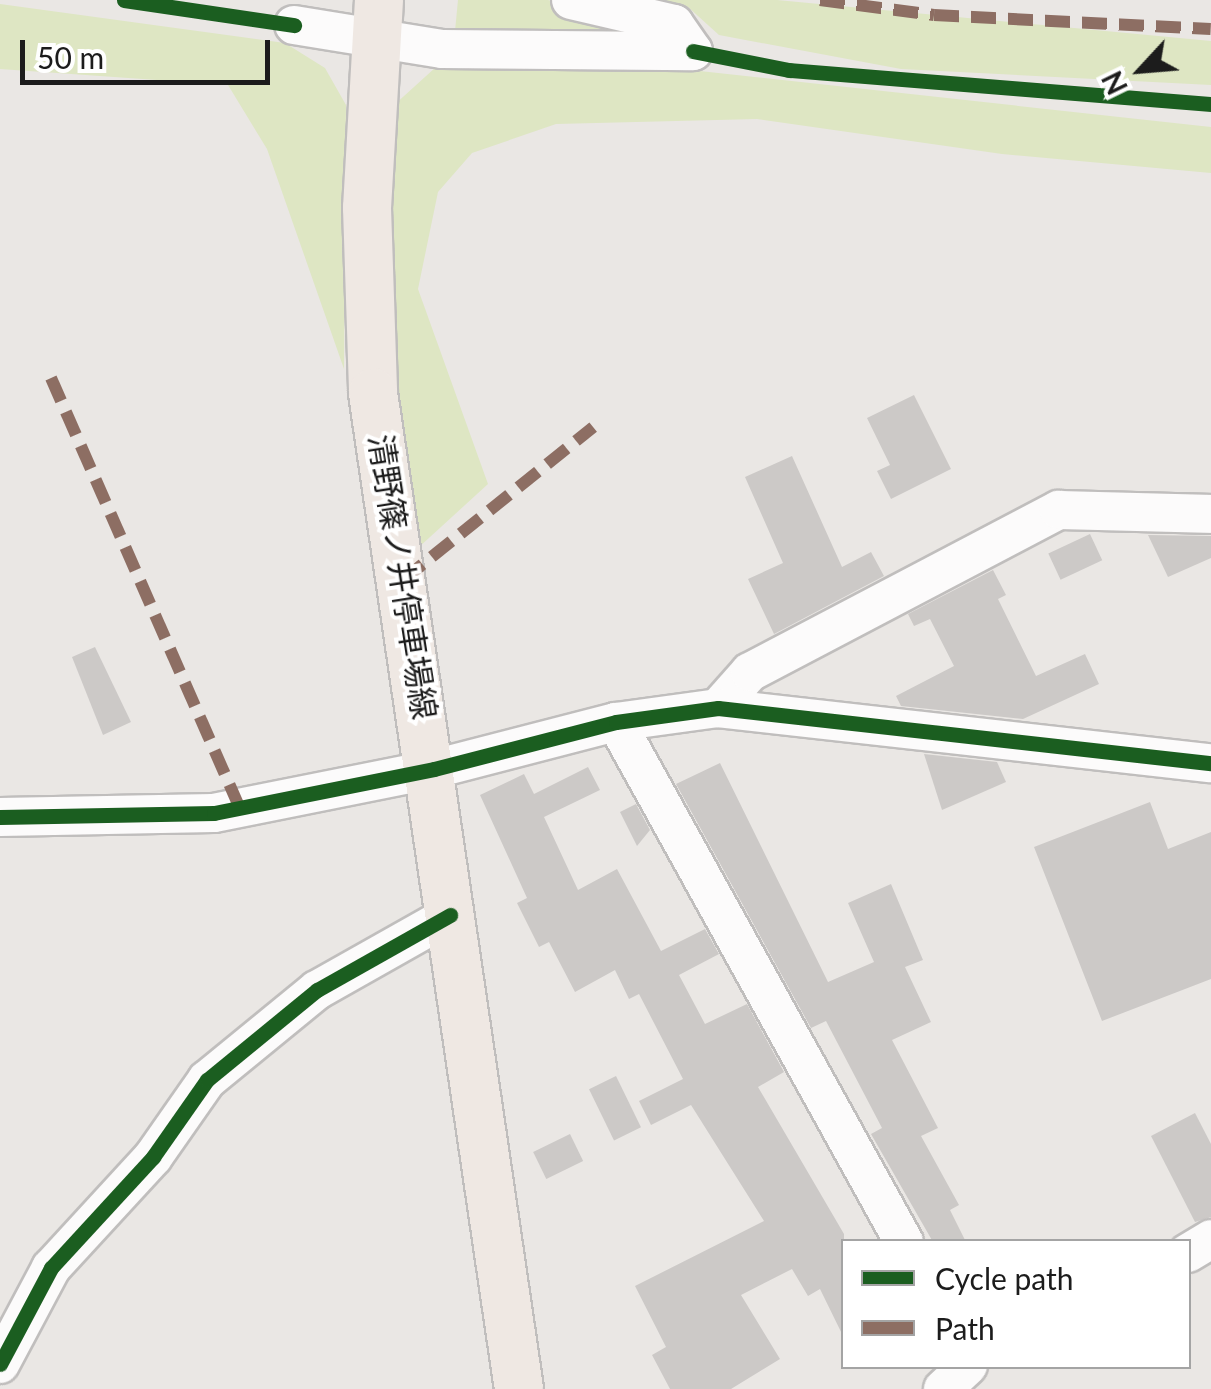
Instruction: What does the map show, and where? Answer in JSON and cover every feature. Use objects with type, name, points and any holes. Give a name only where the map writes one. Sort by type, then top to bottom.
[{"type":"main road","name":"清野篠ノ井停車場線","points":[[376,20],[367,208],[373,393],[434,770],[450,914],[519,1389]]},
{"type":"street","points":[[294,25],[376,20],[442,48],[693,51],[674,24],[571,0]]},
{"type":"street","points":[[718,708],[750,672],[1059,510],[1211,514]]},
{"type":"street","points":[[0,817],[214,813],[434,770],[616,722],[718,708],[1211,762]]},
{"type":"street","points":[[616,722],[902,1239]]},
{"type":"street","points":[[0,1364],[51,1268],[152,1157],[208,1080],[317,990],[450,914]]},
{"type":"street","points":[[943,1389],[965,1369]]},
{"type":"green space","points":[[458,0],[548,0],[662,28],[661,38],[455,31]]},
{"type":"green space","points":[[656,0],[777,0],[1211,41],[1211,85],[901,69],[719,35],[688,7]]},
{"type":"green space","points":[[0,4],[285,43],[325,68],[346,105],[344,369],[267,149],[228,85],[0,69]]},
{"type":"green space","points":[[436,67],[663,67],[1211,127],[1211,173],[1002,154],[757,119],[556,124],[472,153],[438,192],[418,289],[488,484],[418,548],[390,353],[388,241],[393,106]]},
{"type":"building","points":[[914,395],[951,469],[891,499],[877,471],[890,465],[867,418]]},
{"type":"building","points":[[792,456],[842,567],[871,552],[884,576],[774,634],[748,579],[783,563],[745,477]]},
{"type":"building","points":[[1090,534],[1102,560],[1061,580],[1048,553]]},
{"type":"building","points":[[1148,535],[1211,536],[1211,558],[1168,577]]},
{"type":"building","points":[[993,570],[1006,595],[998,599],[1036,676],[1085,654],[1099,684],[1023,719],[901,706],[896,696],[954,666],[930,619],[914,626],[908,614]]},
{"type":"building","points":[[95,647],[131,722],[103,735],[72,657]]},
{"type":"building","points":[[924,754],[997,762],[1006,782],[942,810]]},
{"type":"building","points":[[720,763],[828,982],[874,962],[848,903],[891,884],[923,960],[905,967],[931,1022],[892,1040],[938,1128],[921,1136],[959,1205],[950,1210],[964,1239],[931,1239],[871,1134],[882,1128],[826,1021],[811,1028],[676,784]]},
{"type":"building","points":[[588,767],[600,790],[544,817],[578,890],[617,869],[661,951],[705,929],[719,954],[679,975],[705,1024],[747,1004],[784,1072],[758,1087],[844,1234],[841,1332],[820,1289],[808,1296],[792,1269],[741,1295],[780,1359],[731,1389],[670,1389],[652,1355],[666,1347],[635,1286],[764,1221],[691,1105],[651,1125],[639,1101],[683,1079],[639,994],[629,999],[615,970],[575,992],[549,942],[539,947],[517,903],[527,898],[480,795],[524,774],[534,794]]},
{"type":"building","points":[[1150,802],[1168,849],[1211,832],[1211,979],[1102,1021],[1034,847]]},
{"type":"building","points":[[636,804],[650,830],[637,846],[620,812]]},
{"type":"building","points":[[616,1076],[641,1127],[614,1140],[589,1089]]},
{"type":"building","points":[[1195,1113],[1211,1144],[1211,1217],[1195,1222],[1151,1136]]},
{"type":"building","points":[[570,1134],[583,1161],[546,1179],[533,1152]]},
{"type":"marked path","points":[[820,0],[934,15],[1211,29]]},
{"type":"marked path","points":[[51,378],[240,808]]},
{"type":"marked path","points":[[403,580],[593,427]]},
{"type":"cycle path","points":[[124,0],[294,25]]},
{"type":"cycle path","points":[[693,51],[789,70],[1211,104]]},
{"type":"cycle path","points":[[0,817],[214,813],[434,769],[616,722],[718,708],[1211,763]]},
{"type":"cycle path","points":[[0,1364],[51,1268],[153,1157],[207,1080],[317,990],[450,915]]}]
